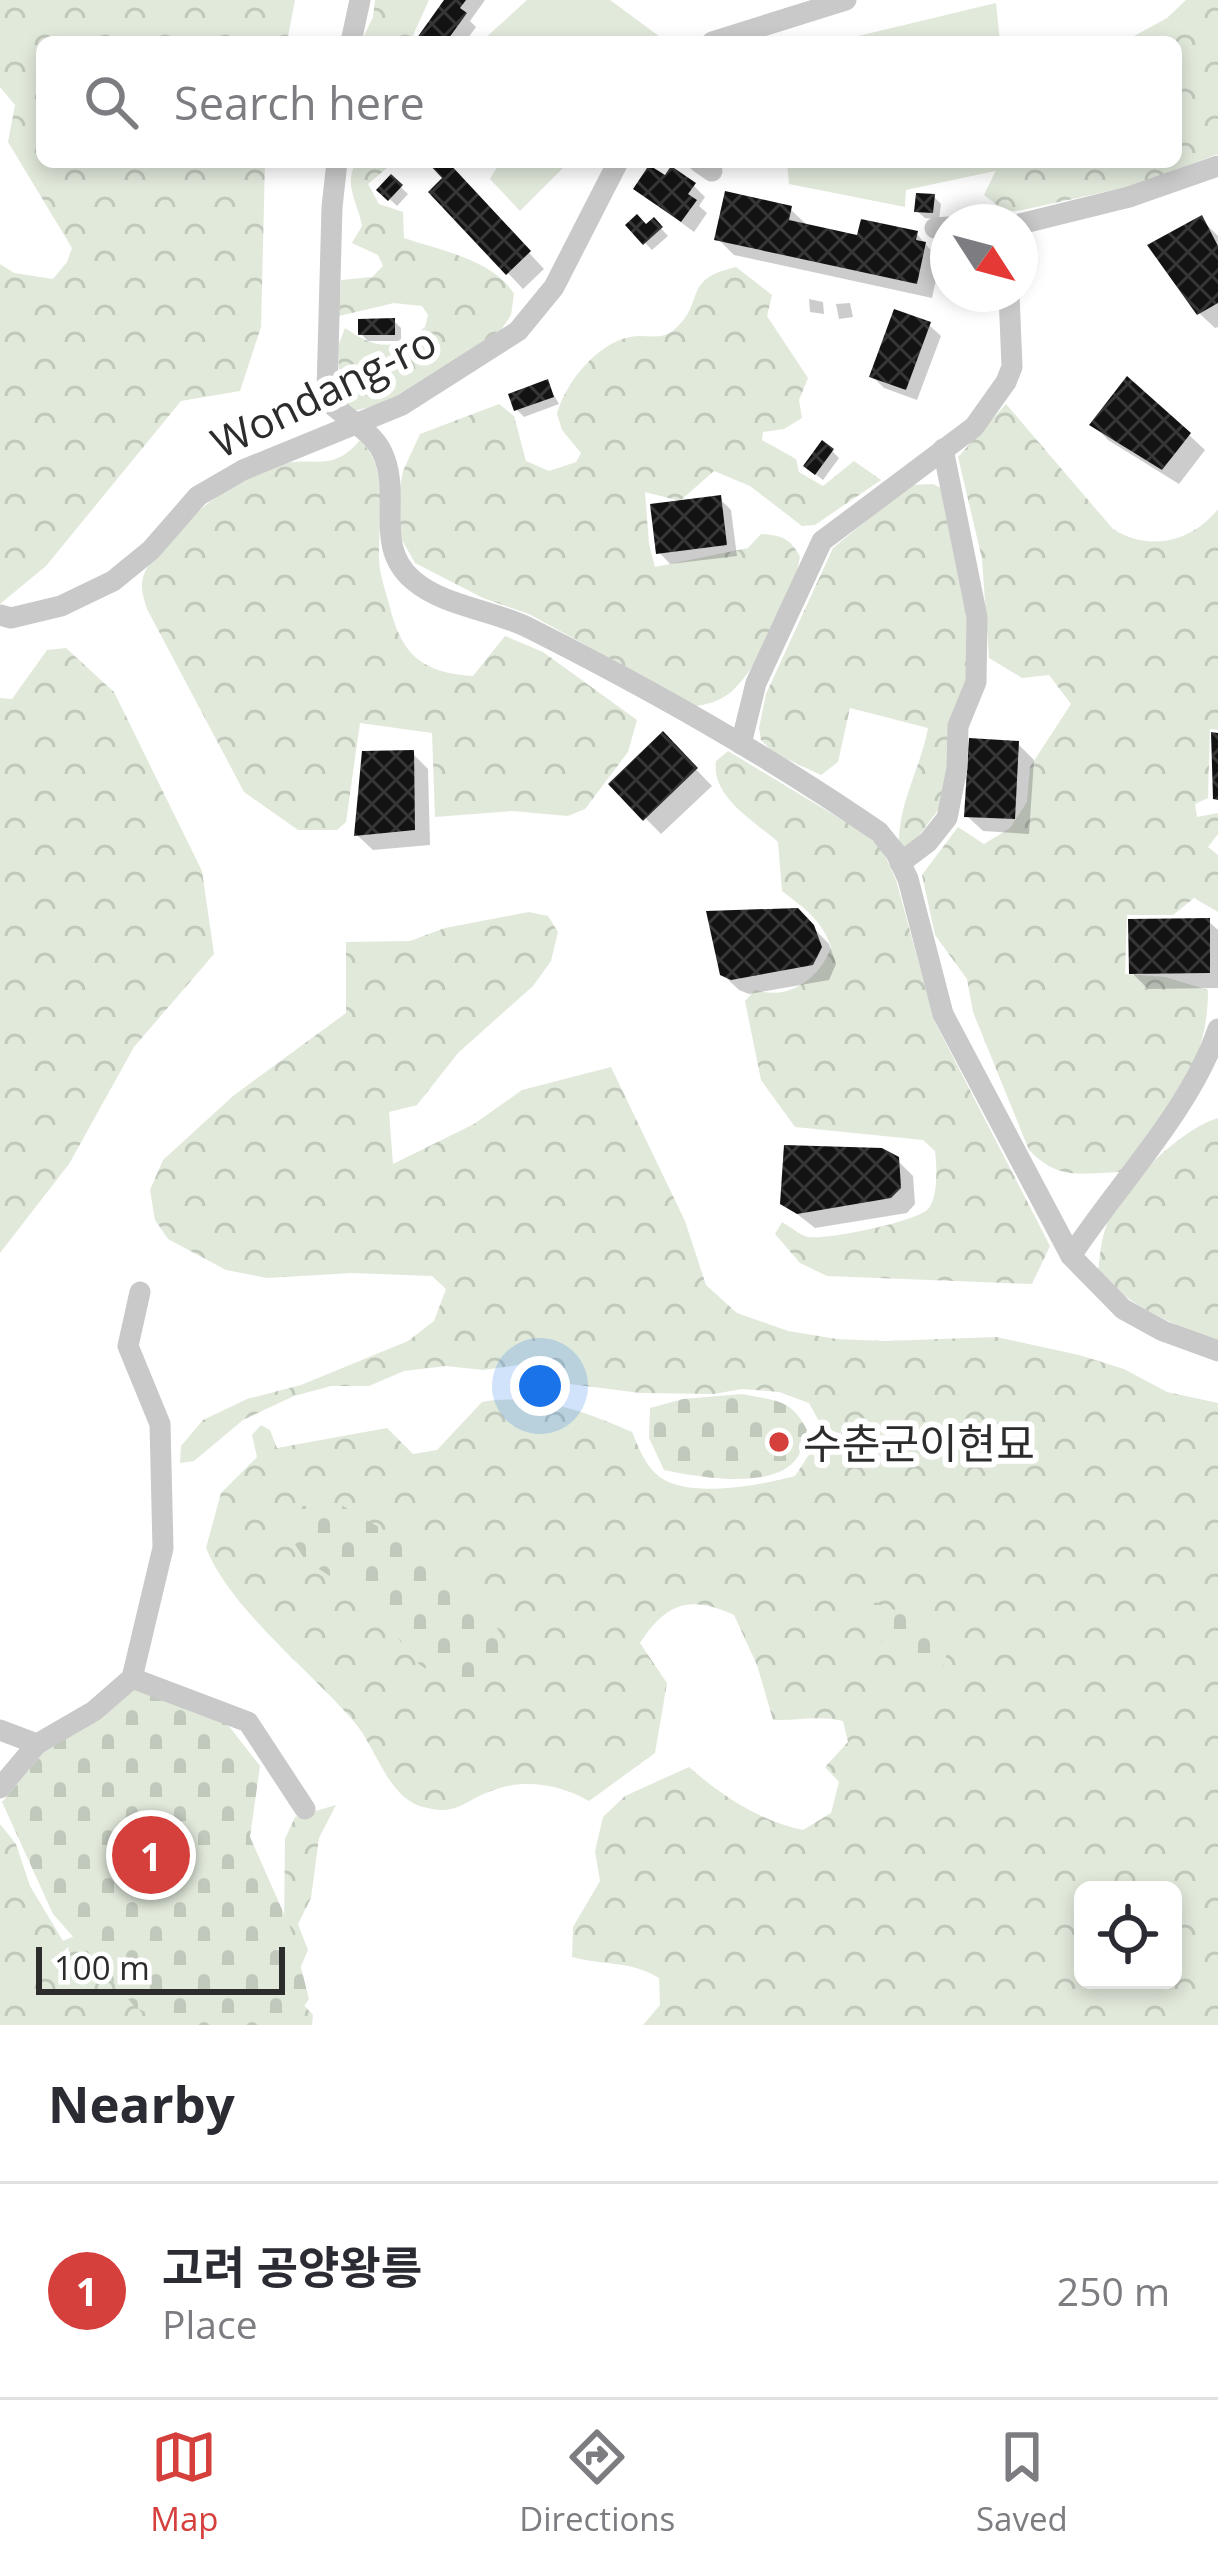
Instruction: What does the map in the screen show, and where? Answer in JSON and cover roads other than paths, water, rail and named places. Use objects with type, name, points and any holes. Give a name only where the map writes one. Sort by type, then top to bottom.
[{"type":"street","points":[[352,36],[359,0]]},
{"type":"street","points":[[731,36],[847,0]]},
{"type":"street","points":[[1038,220],[1129,197],[1218,166]]},
{"type":"street","points":[[336,168],[327,391],[329,402],[382,452],[396,563],[416,584],[526,626],[741,744],[879,832],[900,862],[943,1014],[1071,1256],[1123,1310],[1218,1351]]},
{"type":"street","name":"Wondang-ro","points":[[0,615],[11,618],[61,606],[113,581],[151,550],[198,496],[243,470],[402,405],[518,331],[554,287],[615,168]]},
{"type":"street","points":[[741,744],[756,683],[822,541],[974,427],[1012,367],[1010,312]]},
{"type":"street","points":[[900,862],[928,842],[947,818],[954,796],[958,726],[976,682],[977,617],[943,449]]},
{"type":"street","points":[[1071,1256],[1195,1082],[1218,1029]]},
{"type":"street","points":[[0,1788],[37,1744],[94,1711],[132,1678],[163,1548],[160,1424],[128,1346],[140,1292]]},
{"type":"street","points":[[132,1678],[248,1722],[305,1809]]},
{"type":"street","points":[[0,1730],[37,1744]]},
{"type":"place","name":"수춘군이현묘","points":[[779,1442]]},
{"type":"place","name":"고려 공양왕릉","points":[[151,1855]]}]
